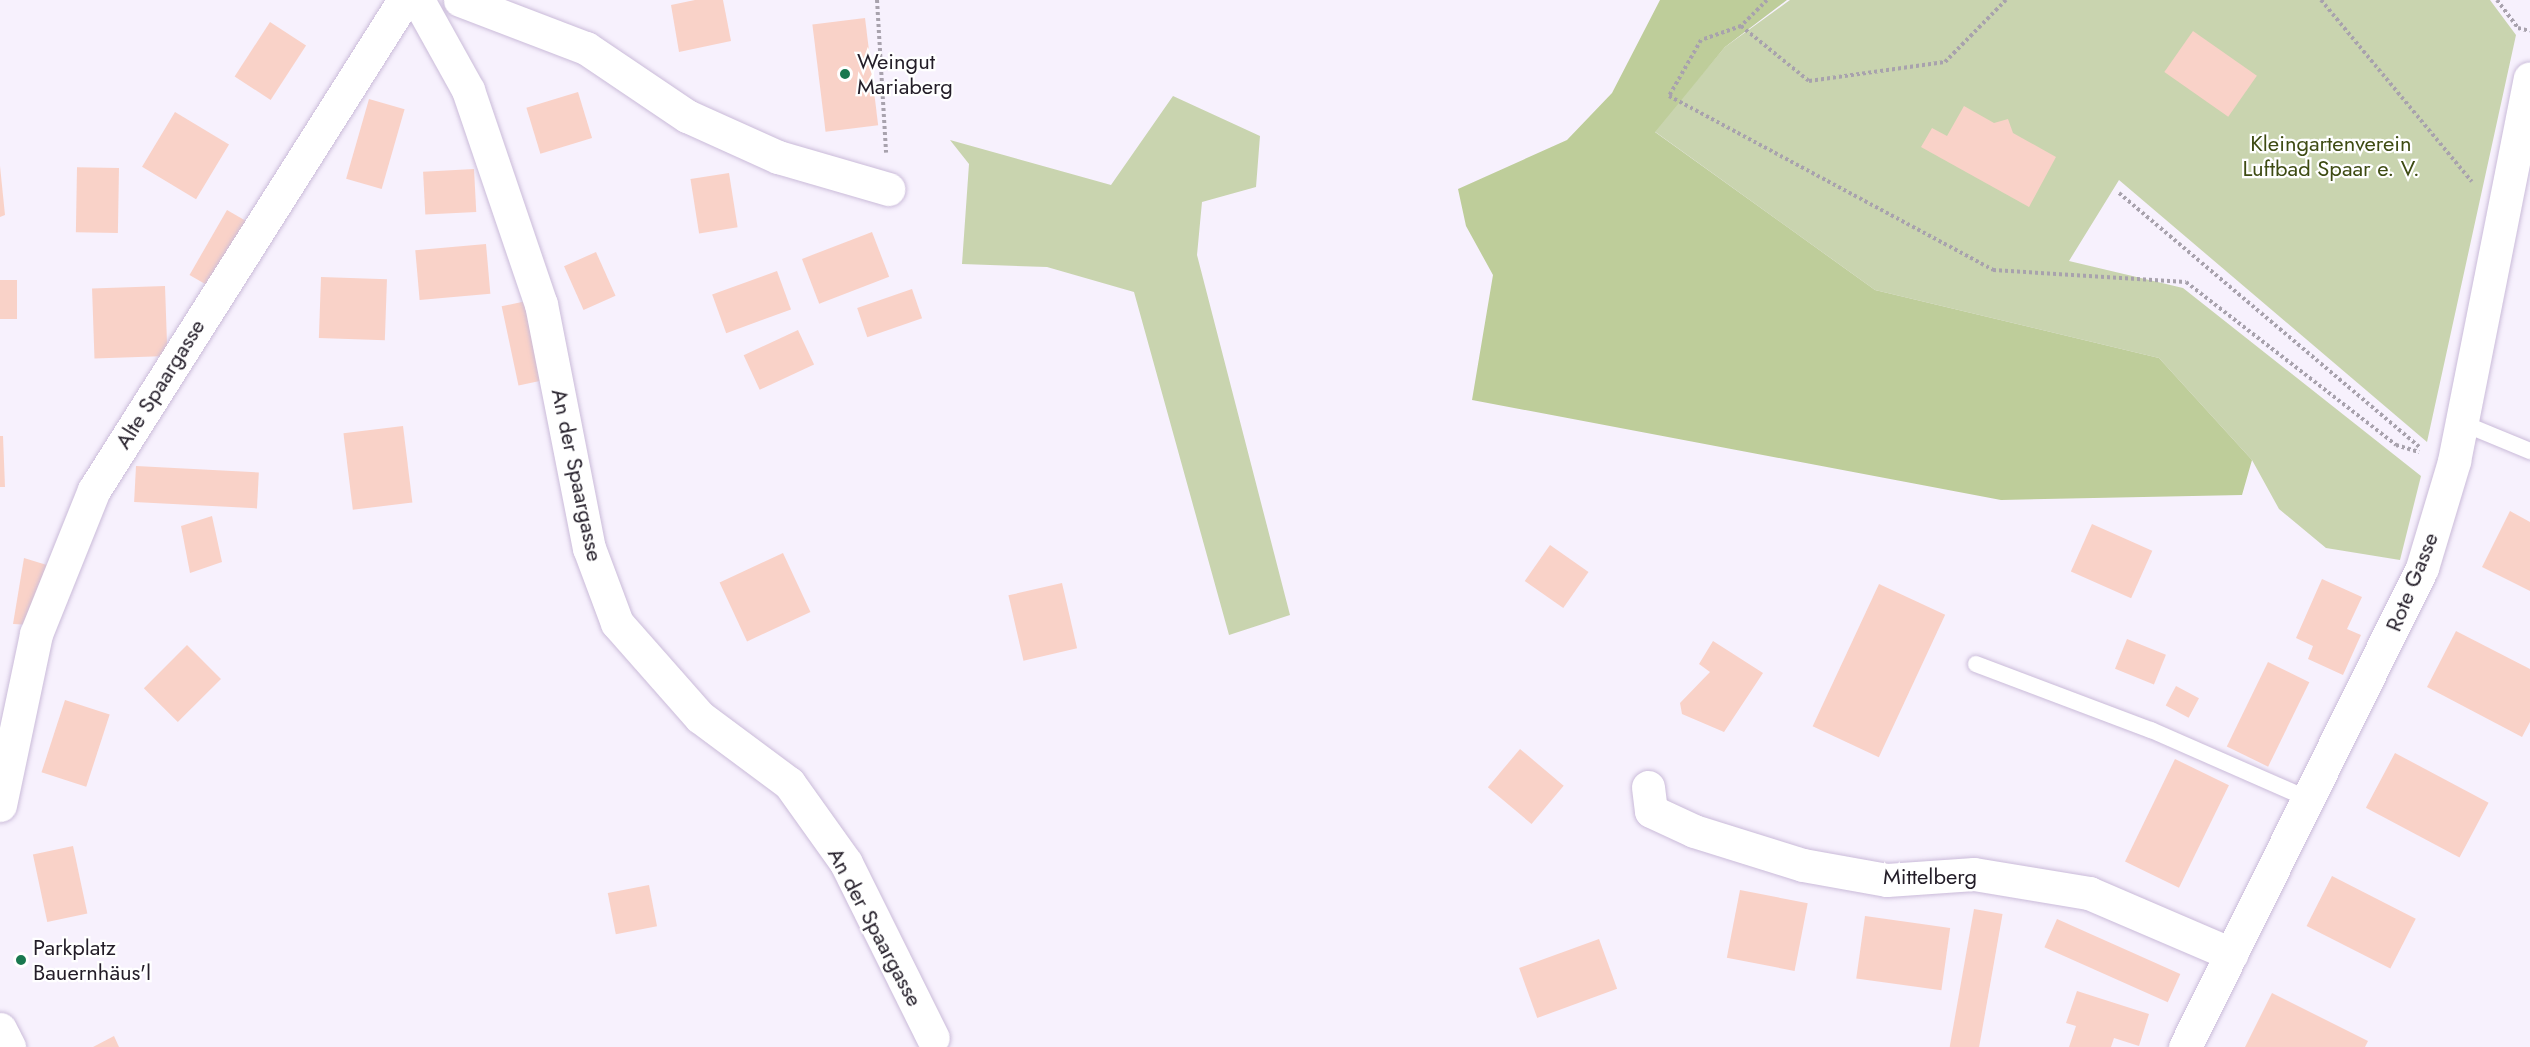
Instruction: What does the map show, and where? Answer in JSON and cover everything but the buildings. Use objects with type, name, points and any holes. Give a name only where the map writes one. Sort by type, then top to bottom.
[{"type":"street","name":"Alte Spaargasse","points":[[0,805],[36,634],[94,490],[404,0]]},
{"type":"street","name":"An der Spaargasse","points":[[418,0],[468,90],[541,304],[589,548],[617,624],[700,717],[789,783],[846,863],[933,1038]]},
{"type":"street","points":[[460,0],[586,48],[687,116],[778,157],[888,189]]},
{"type":"street","name":"Rote Gasse","points":[[2185,1047],[2422,568],[2462,423],[2530,78]]},
{"type":"street","name":"Mittelberg","points":[[1648,787],[1651,811],[1694,831],[1803,866],[1887,880],[1974,874],[2089,893],[2231,954]]},
{"type":"street","points":[[0,1029],[9,1047]]},
{"type":"lane","points":[[2462,423],[2530,451]]},
{"type":"lane","points":[[1976,664],[2151,730],[2308,799]]},
{"type":"path","points":[[877,0],[888,189]]},
{"type":"path","points":[[1767,0],[1741,26],[1701,40],[1669,96],[1993,270],[2186,282],[2396,445],[2430,456],[2119,193]]},
{"type":"path","points":[[1741,26],[1809,81],[1945,62],[2006,0]]},
{"type":"path","points":[[2321,0],[2482,196],[2504,203]]},
{"type":"path","points":[[2497,0],[2518,28],[2530,32]]},
{"type":"green space","points":[[1660,0],[1787,0],[1725,47],[1655,132],[1875,290],[2159,358],[2252,460],[2242,495],[2001,500],[1472,400],[1493,275],[1466,226],[1458,189],[1567,140],[1612,93]]},
{"type":"green space","name":"Kleingartenverein Luftbad Spaar e. V.","points":[[1790,0],[2490,0],[2516,35],[2427,442],[2119,180],[2069,261],[2183,288],[2421,476],[2400,560],[2326,548],[2279,509],[2252,460],[2159,358],[1875,290],[1654,131],[1725,47]]},
{"type":"green space","points":[[1173,96],[1260,136],[1256,187],[1202,202],[1197,255],[1290,615],[1229,635],[1134,292],[1047,267],[962,264],[969,164],[950,140],[1111,185]]},
{"type":"place","name":"Weingut Mariaberg","points":[[845,74]]},
{"type":"place","name":"Parkplatz Bauernhäus'l","points":[[21,960]]}]
